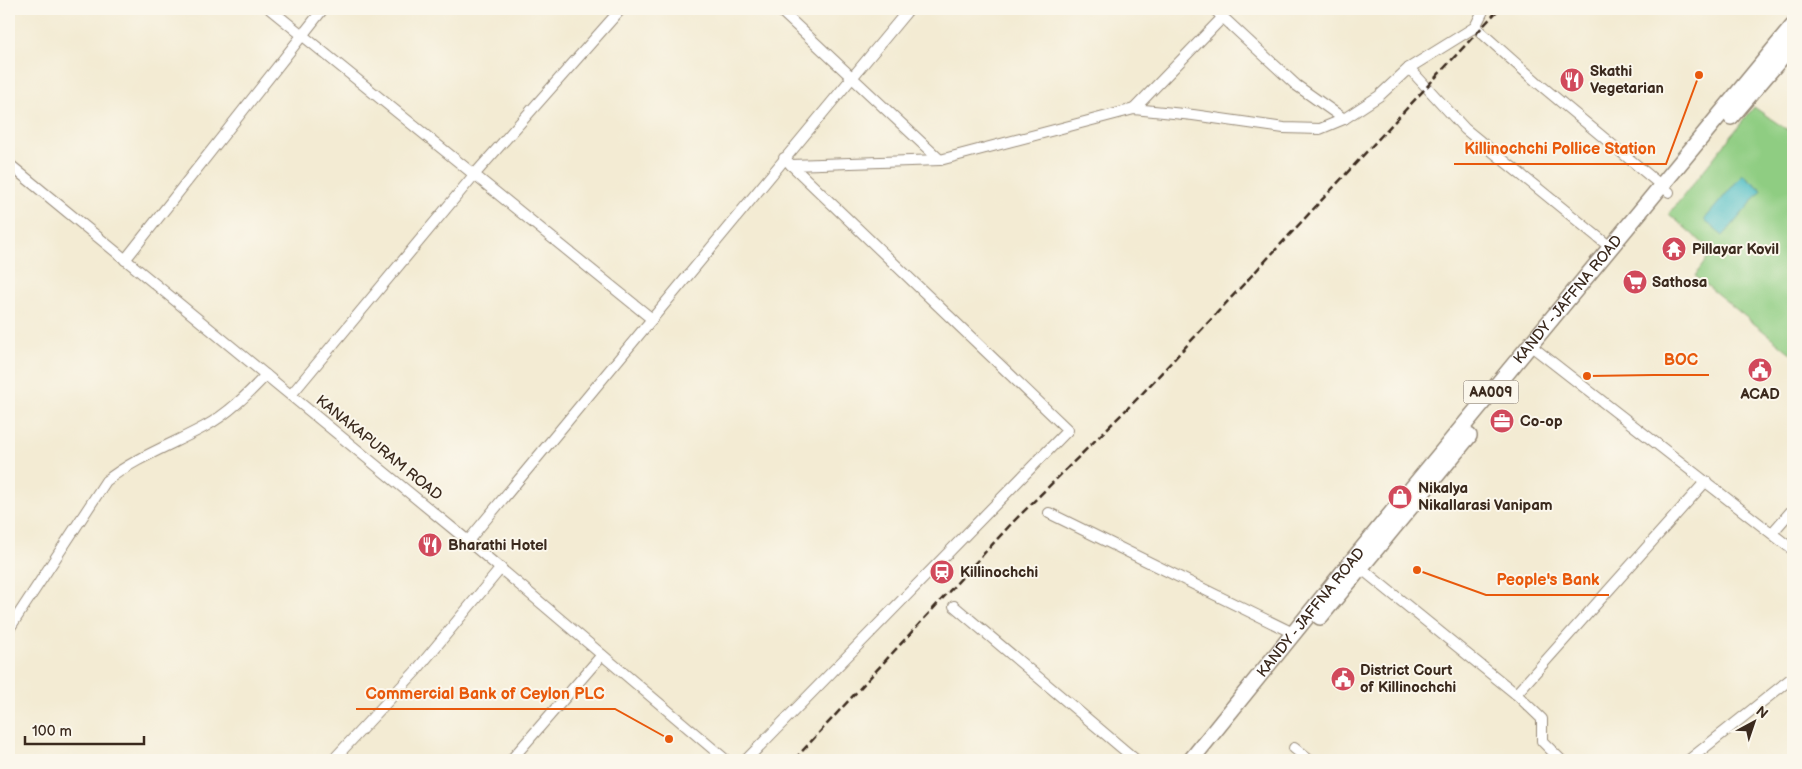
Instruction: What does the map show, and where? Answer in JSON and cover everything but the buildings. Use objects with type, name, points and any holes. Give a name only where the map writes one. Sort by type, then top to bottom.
[{"type":"highway","name":"KANDY - JAFFNA ROAD","points":[[1201,760],[1356,564],[1665,188],[1793,26]]},
{"type":"highway","name":"KANDY - JAFFNA ROAD","points":[[1534,348],[1610,248],[1793,44]]},
{"type":"highway","name":"KANDY - JAFFNA ROAD","points":[[1191,760],[1293,633],[1356,564]]},
{"type":"street","points":[[270,9],[652,319]]},
{"type":"street","points":[[125,260],[323,9]]},
{"type":"street","points":[[291,395],[474,175],[621,9]]},
{"type":"street","points":[[779,9],[850,78],[940,160]]},
{"type":"street","points":[[468,541],[652,319],[788,162],[850,78],[909,9]]},
{"type":"street","points":[[1214,9],[1296,85],[1344,120]]},
{"type":"street","points":[[788,162],[940,160],[1134,108],[1193,114],[1284,128],[1320,129],[1344,120],[1379,96],[1409,68],[1475,27],[1484,9]]},
{"type":"street","points":[[1134,108],[1223,17]]},
{"type":"street","points":[[1475,27],[1538,83],[1665,188]]},
{"type":"street","points":[[1409,68],[1465,129],[1610,248]]},
{"type":"street","points":[[746,760],[1068,430],[788,162]]},
{"type":"street","name":"KANAKAPURAM ROAD","points":[[9,164],[501,568],[726,760]]},
{"type":"street","points":[[1534,348],[1793,550]]},
{"type":"street","points":[[10,625],[106,481],[122,468],[206,426],[246,397],[266,375]]},
{"type":"street","points":[[1516,694],[1706,481]]},
{"type":"street","points":[[1772,533],[1793,509]]},
{"type":"street","points":[[1049,513],[1293,633]]},
{"type":"street","points":[[1356,564],[1516,694],[1542,719],[1542,741],[1561,760]]},
{"type":"street","points":[[333,760],[415,672],[501,568]]},
{"type":"street","points":[[954,606],[1136,760]]},
{"type":"street","points":[[511,760],[602,655]]},
{"type":"street","points":[[1689,760],[1793,677]]},
{"type":"street","points":[[1294,748],[1309,760]]},
{"type":"green space","points":[[1754,107],[1793,134],[1793,355],[1695,276],[1712,251],[1669,214]]},
{"type":"water","points":[[1743,174],[1762,190],[1723,236],[1704,220]]},
{"type":"railway","points":[[794,760],[1012,523],[1139,397],[1499,9]]},
{"type":"place","name":"Killinochchi Pollice Station","points":[[1699,75]]},
{"type":"place","name":"Skathi Vegetarian","points":[[1572,80]]},
{"type":"place","name":"Pillayar Kovil","points":[[1674,249]]},
{"type":"place","name":"Sathosa","points":[[1635,282]]},
{"type":"place","name":"ACAD","points":[[1760,370]]},
{"type":"place","name":"BOC","points":[[1587,376]]},
{"type":"place","name":"Co-op","points":[[1502,421]]},
{"type":"place","name":"Nikalya Nikallarasi Vanipam","points":[[1400,497]]},
{"type":"place","name":"Bharathi Hotel","points":[[430,545]]},
{"type":"place","name":"People's Bank","points":[[1417,570]]},
{"type":"place","name":"Killinochchi","points":[[942,572]]},
{"type":"place","name":"District Court of Killinochchi","points":[[1343,679]]},
{"type":"place","name":"Commercial Bank of Ceylon PLC","points":[[669,739]]}]
